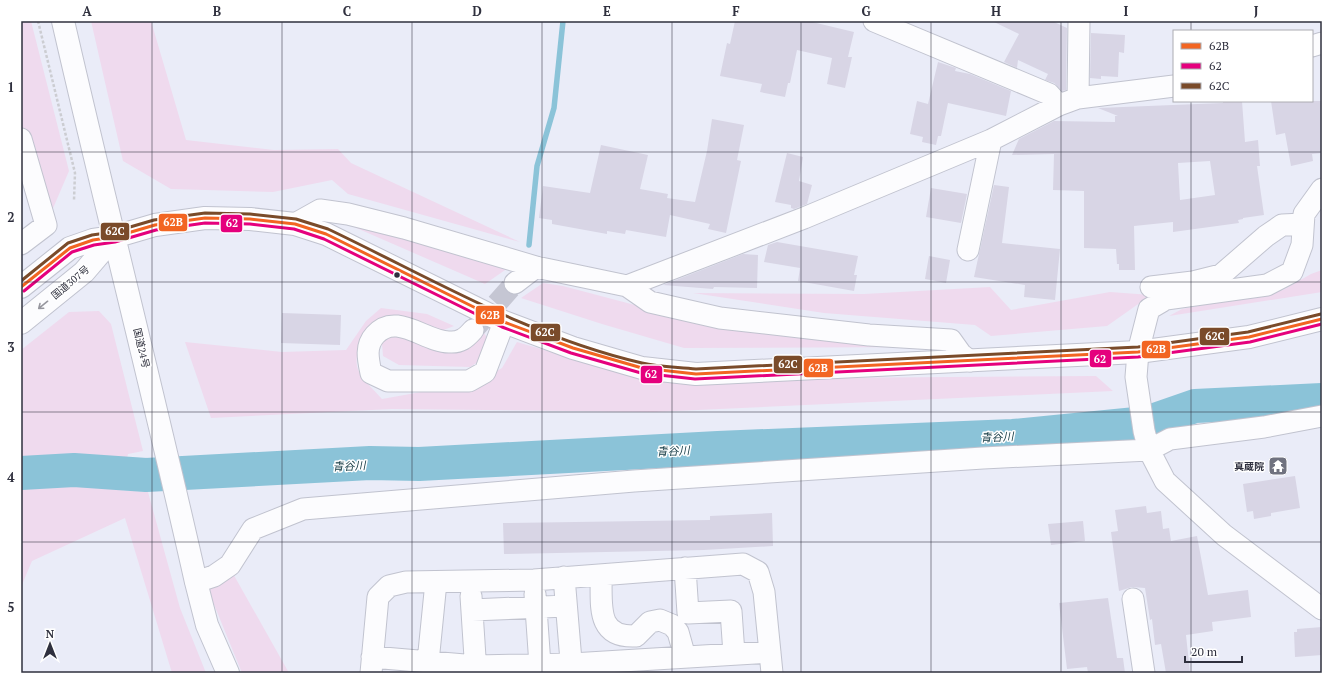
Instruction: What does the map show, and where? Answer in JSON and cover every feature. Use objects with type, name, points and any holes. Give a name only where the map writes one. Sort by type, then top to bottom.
[{"type":"highway","name":"国道24号","points":[[63,21],[102,194],[159,419],[196,582],[207,625],[228,673]]},
{"type":"highway","points":[[21,287],[70,248],[93,240],[114,237],[155,225],[205,218],[250,219],[295,224],[326,234],[504,322],[573,348],[642,368],[696,374],[1138,352],[1249,338],[1322,319]]},
{"type":"highway","name":"国道307号","points":[[21,323],[84,272],[114,237]]},
{"type":"street","points":[[874,21],[1068,102]]},
{"type":"street","points":[[1068,102],[1079,21]]},
{"type":"street","points":[[627,286],[804,218],[992,140],[1068,102],[1173,86]]},
{"type":"street","points":[[21,139],[46,225],[21,244]]},
{"type":"street","points":[[968,250],[992,140]]},
{"type":"street","points":[[1322,189],[1304,214],[1302,245],[1292,272],[1267,285],[1166,298],[1149,309],[1138,352],[1136,377],[1147,441],[1165,481],[1218,529],[1322,609]]},
{"type":"street","points":[[295,224],[320,210],[348,214],[536,267],[627,286],[650,302],[720,318],[869,335],[951,340],[961,354],[970,361]]},
{"type":"street","points":[[1151,287],[1193,282],[1221,275],[1266,236],[1282,225],[1303,224]]},
{"type":"street","points":[[515,283],[536,267]]},
{"type":"street","points":[[473,330],[464,340],[449,342],[398,325],[381,328],[370,340],[367,356],[371,373],[388,382],[469,381],[485,372],[504,322]]},
{"type":"street","points":[[196,582],[214,576],[230,565],[253,529],[303,509],[634,481],[983,458],[1170,439],[1264,427],[1322,416]]},
{"type":"street","points":[[770,652],[734,654],[678,663],[572,669],[540,665],[476,670],[424,666],[372,665],[378,597],[389,586],[406,582],[534,580],[743,564],[758,572],[764,592],[770,652],[772,673]]},
{"type":"street","points":[[685,568],[688,613],[731,611],[734,654]]},
{"type":"street","points":[[601,575],[603,620],[610,630],[623,636],[636,636],[650,622],[660,620],[672,625],[678,632],[678,663]]},
{"type":"street","points":[[564,577],[572,669]]},
{"type":"street","points":[[534,580],[540,665]]},
{"type":"street","points":[[424,666],[440,621],[436,582]]},
{"type":"street","points":[[471,582],[476,670]]},
{"type":"street","points":[[1133,599],[1144,673]]},
{"type":"street","points":[[472,610],[566,606]]},
{"type":"path","points":[[38,21],[75,173],[74,200]]},
{"type":"shaded area","points":[[21,21],[31,21],[69,171],[48,220],[21,122]]},
{"type":"shaded area","points":[[91,21],[151,21],[186,140],[274,150],[338,149],[351,163],[520,242],[348,194],[332,180],[273,192],[171,189],[123,161]]},
{"type":"shaded area","points":[[338,220],[508,268],[485,284]]},
{"type":"shaded area","points":[[1322,270],[1322,292],[1169,316],[1182,309],[1283,290],[1311,274]]},
{"type":"shaded area","points":[[543,283],[563,286],[714,326],[920,347],[684,348],[521,298]]},
{"type":"shaded area","points":[[990,287],[1011,310],[1110,292],[1151,295],[1107,326],[991,336],[975,325],[824,313],[693,293],[864,294]]},
{"type":"shaded area","points":[[381,308],[427,314],[454,326],[441,331],[366,332],[357,354],[358,369],[366,382],[382,399],[477,382],[502,368],[517,342],[653,382],[814,378],[1096,376],[1113,391],[653,412],[392,409],[211,418],[185,342],[282,352],[346,350],[366,321]]},
{"type":"shaded area","points":[[99,311],[111,324],[143,451],[128,454],[120,490],[148,492],[180,608],[206,673],[172,673],[125,518],[32,561],[21,587],[21,350],[69,312]]},
{"type":"shaded area","points":[[482,329],[488,340],[486,357],[470,367],[399,365],[383,356],[382,344],[390,333],[430,335]]},
{"type":"shaded area","points":[[231,570],[289,673],[242,673],[206,585]]},
{"type":"building","points":[[735,21],[808,21],[854,32],[848,57],[852,57],[845,88],[827,84],[832,58],[797,50],[790,83],[788,83],[785,97],[760,92],[762,84],[720,76],[727,43],[730,44]]},
{"type":"building","points":[[992,21],[1052,21],[1067,28],[1066,90],[1062,91],[1054,83],[1045,80],[1048,74],[1018,60],[1017,68],[1004,62],[1019,34]]},
{"type":"building","points":[[1091,33],[1125,35],[1124,53],[1119,52],[1118,77],[1101,76],[1101,79],[1090,78]]},
{"type":"building","points":[[938,62],[956,68],[955,71],[970,74],[1011,91],[1006,116],[948,103],[941,136],[938,136],[936,145],[922,142],[923,137],[910,134],[917,101],[928,104]]},
{"type":"building","points":[[1322,101],[1322,153],[1312,154],[1313,161],[1291,166],[1285,133],[1276,135],[1271,102]]},
{"type":"building","points":[[1242,102],[1245,142],[1258,140],[1260,166],[1257,166],[1264,215],[1243,218],[1238,220],[1239,223],[1173,232],[1173,222],[1134,226],[1135,270],[1119,270],[1116,249],[1084,248],[1084,191],[1053,190],[1054,154],[1012,155],[1019,139],[1054,121],[1115,122],[1115,116],[1118,116],[1098,108]],"holes":[[[1210,161],[1215,195],[1180,200],[1178,163]]]},
{"type":"building","points":[[712,119],[744,125],[737,160],[741,161],[726,233],[708,229],[710,224],[670,215],[666,237],[626,230],[625,234],[607,231],[607,234],[552,224],[552,220],[539,218],[543,186],[590,193],[601,145],[648,155],[640,189],[668,194],[667,198],[695,202],[707,151]]},
{"type":"building","points":[[787,153],[803,157],[799,181],[812,185],[807,204],[794,209],[791,208],[791,205],[775,202]]},
{"type":"building","points":[[994,185],[1009,187],[1002,243],[1060,249],[1055,300],[1024,297],[1025,285],[974,277]]},
{"type":"building","points":[[931,188],[967,194],[961,223],[926,217]]},
{"type":"building","points":[[777,242],[858,256],[854,275],[857,275],[854,291],[798,281],[800,268],[764,262],[768,245]]},
{"type":"building","points":[[743,254],[758,255],[757,288],[714,287],[713,289],[663,285]]},
{"type":"building","points":[[929,256],[950,260],[946,283],[925,279]]},
{"type":"building","points":[[282,313],[341,315],[340,345],[281,343]]},
{"type":"building","points":[[1295,476],[1300,508],[1271,513],[1271,516],[1254,519],[1253,511],[1247,512],[1243,484]]},
{"type":"building","points":[[1146,506],[1147,513],[1161,511],[1163,529],[1169,528],[1171,541],[1197,536],[1208,595],[1248,590],[1251,617],[1212,622],[1213,631],[1186,635],[1190,673],[1166,673],[1161,644],[1155,645],[1152,619],[1150,620],[1145,588],[1132,587],[1119,591],[1111,532],[1118,531],[1115,510]]},
{"type":"building","points":[[772,513],[773,546],[704,550],[504,554],[503,523],[710,520],[710,516]]},
{"type":"building","points":[[1083,521],[1085,541],[1051,545],[1048,524]]},
{"type":"building","points":[[1108,598],[1117,658],[1123,658],[1125,673],[1088,673],[1087,667],[1067,669],[1059,603]]},
{"type":"building","points":[[1322,627],[1322,655],[1295,657],[1294,632],[1297,632],[1297,629]]},
{"type":"waterway","points":[[529,245],[537,166],[554,108],[563,21]]},
{"type":"waterway","name":"青谷川","points":[[21,473],[74,470],[146,475],[370,463],[419,464],[718,448],[1013,436],[1146,423],[1195,406],[1322,400]]},
{"type":"tunnel","points":[[476,327],[515,283]]},
{"type":"transit line","name":"62C","points":[[21,281],[68,243],[92,235],[113,232],[154,220],[205,213],[250,214],[296,219],[328,229],[481,305],[520,322],[600,352],[642,363],[662,366],[696,369],[1138,347],[1248,332],[1321,314]]},
{"type":"transit line","name":"62B","points":[[21,287],[70,248],[93,240],[114,237],[155,225],[205,218],[250,219],[295,224],[326,234],[504,322],[573,348],[642,368],[696,374],[1138,352],[1249,337],[1322,319]]},
{"type":"transit line","name":"62","points":[[24,291],[72,252],[94,245],[115,242],[156,230],[205,223],[250,224],[294,229],[324,239],[502,327],[571,353],[641,373],[695,379],[1138,357],[1250,342],[1322,324]]},
{"type":"place","name":"真蔵院","points":[[1278,466]]}]
